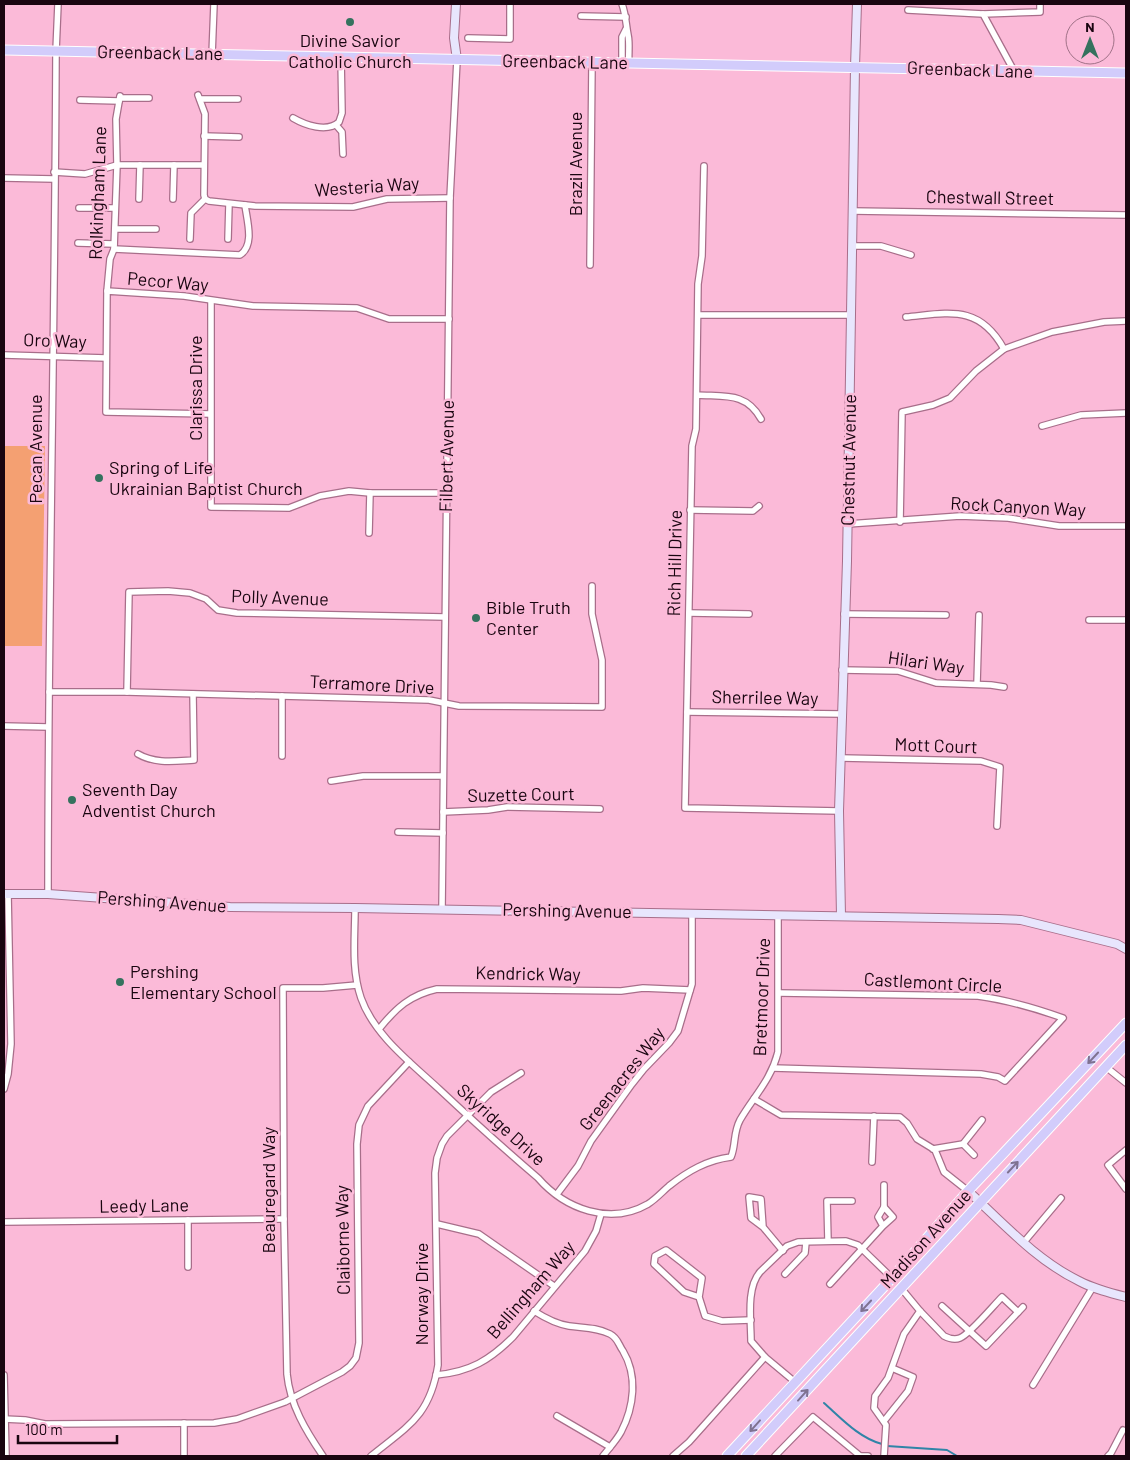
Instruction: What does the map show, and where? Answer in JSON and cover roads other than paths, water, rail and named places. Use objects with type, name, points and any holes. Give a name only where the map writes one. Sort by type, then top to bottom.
[{"type":"main road","name":"Greenback Lane","points":[[4,50],[1126,73]]},
{"type":"main road","name":"Madison Avenue","points":[[727,1456],[892,1278],[968,1191],[1126,1023]]},
{"type":"main road","name":"Madison Avenue","points":[[746,1456],[1126,1045]]},
{"type":"street","name":"Pecan Avenue","points":[[48,894],[54,172],[58,4]]},
{"type":"street","points":[[212,54],[214,4]]},
{"type":"street","name":"Filbert Avenue","points":[[442,909],[450,198],[457,60],[454,38],[456,4]]},
{"type":"street","points":[[468,38],[510,39],[510,4]]},
{"type":"street","points":[[622,4],[629,36],[626,64]]},
{"type":"street","name":"Chestnut Avenue","points":[[840,916],[839,811],[848,524],[857,4]]},
{"type":"street","points":[[931,4],[931,11]]},
{"type":"street","points":[[908,10],[983,14],[1040,12],[1040,4]]},
{"type":"street","points":[[983,14],[1014,71]]},
{"type":"street","points":[[581,16],[626,17]]},
{"type":"street","points":[[293,118],[306,125],[330,126],[336,125],[340,120],[342,114],[341,58]]},
{"type":"street","name":"Brazil Avenue","points":[[590,265],[592,63]]},
{"type":"street","points":[[190,239],[191,213],[205,199],[205,114],[199,97],[238,99]]},
{"type":"street","points":[[80,100],[149,98]]},
{"type":"street","name":"Rolkingham Lane","points":[[107,292],[110,259],[114,246],[117,165],[116,119],[120,99]]},
{"type":"street","points":[[336,125],[342,130],[343,154]]},
{"type":"street","points":[[204,136],[239,137]]},
{"type":"street","points":[[54,172],[85,174],[117,165],[204,165]]},
{"type":"street","points":[[139,199],[140,165]]},
{"type":"street","points":[[173,199],[174,165]]},
{"type":"street","name":"Rich Hill Drive","points":[[704,166],[702,256],[698,284],[696,429],[692,446],[690,510],[685,808],[839,811]]},
{"type":"street","points":[[4,178],[54,179]]},
{"type":"street","name":"Westeria Way","points":[[205,199],[212,202],[255,206],[353,207],[387,199],[450,198]]},
{"type":"street","points":[[228,239],[229,204]]},
{"type":"street","points":[[78,244],[240,255],[245,252],[249,242],[245,205]]},
{"type":"street","points":[[79,208],[115,208]]},
{"type":"street","name":"Chestwall Street","points":[[854,211],[1126,215]]},
{"type":"street","points":[[115,228],[156,229]]},
{"type":"street","points":[[853,246],[881,246],[911,255]]},
{"type":"street","name":"Pecor Way","points":[[210,414],[106,412],[107,292],[184,296],[253,306],[357,308],[389,319],[449,319]]},
{"type":"street","name":"Clarissa Drive","points":[[211,301],[211,506],[289,508],[320,496],[349,492],[446,493]]},
{"type":"street","points":[[906,317],[942,313],[966,315],[985,326],[998,339],[1004,349]]},
{"type":"street","points":[[698,315],[851,315]]},
{"type":"street","points":[[900,522],[902,412],[933,405],[950,398],[976,371],[1004,349],[1052,332],[1104,322],[1126,321]]},
{"type":"street","name":"Oro Way","points":[[4,355],[106,358]]},
{"type":"street","points":[[697,395],[742,399],[751,405],[760,419]]},
{"type":"street","points":[[1042,426],[1081,415],[1126,413]]},
{"type":"street","points":[[369,533],[370,493]]},
{"type":"street","points":[[690,510],[753,511],[759,506]]},
{"type":"street","name":"Rock Canyon Way","points":[[848,524],[900,522],[960,516],[1000,518],[1058,526],[1126,526]]},
{"type":"street","name":"Terramore Drive","points":[[49,692],[127,692],[429,700],[459,706],[602,707],[602,660],[592,614],[592,586]]},
{"type":"street","name":"Polly Avenue","points":[[127,692],[129,592],[168,591],[190,593],[206,599],[218,610],[237,614],[445,617]]},
{"type":"street","points":[[689,613],[749,614]]},
{"type":"street","points":[[844,614],[946,615]]},
{"type":"street","points":[[977,684],[979,615]]},
{"type":"street","points":[[1089,620],[1126,620]]},
{"type":"street","name":"Hilari Way","points":[[842,670],[898,672],[929,682],[1004,687]]},
{"type":"street","points":[[138,754],[147,760],[194,760],[193,694]]},
{"type":"street","points":[[282,696],[282,756]]},
{"type":"street","name":"Sherrilee Way","points":[[687,712],[842,714]]},
{"type":"street","points":[[4,726],[48,727]]},
{"type":"street","name":"Mott Court","points":[[842,758],[982,761],[1000,767],[997,826]]},
{"type":"street","points":[[331,781],[364,776],[443,776]]},
{"type":"street","name":"Suzette Court","points":[[443,812],[488,810],[507,807],[600,809]]},
{"type":"street","points":[[398,832],[443,833]]},
{"type":"street","points":[[4,1089],[8,1074],[11,1044],[7,985],[6,894]]},
{"type":"street","name":"Pershing Avenue","points":[[6,894],[48,894],[230,907],[998,918],[1021,920],[1117,944],[1126,948]]},
{"type":"street","name":"Skyridge Drive","points":[[355,908],[354,961],[357,985],[366,1009],[379,1029],[409,1062],[547,1188],[580,1209],[601,1214],[619,1214],[636,1210],[650,1202],[686,1172],[709,1162],[731,1157]]},
{"type":"street","name":"Greenacres Way","points":[[557,1194],[578,1166],[591,1141],[632,1084],[670,1043],[678,1030],[692,979],[692,914]]},
{"type":"street","name":"Bretmoor Drive","points":[[731,1157],[735,1131],[740,1120],[768,1080],[778,1046],[778,915]]},
{"type":"street","name":"Beauregard Way","points":[[323,1456],[304,1426],[292,1399],[287,1374],[284,1219],[284,988],[329,988],[357,985]]},
{"type":"street","name":"Kendrick Way","points":[[379,1029],[401,1005],[427,991],[437,988],[621,991],[643,988],[690,990]]},
{"type":"street","name":"Castlemont Circle","points":[[773,1068],[981,1074],[998,1077],[1005,1081],[1063,1018],[1024,1005],[978,996],[779,994]]},
{"type":"street","name":"Claiborne Way","points":[[4,1419],[46,1424],[214,1423],[237,1419],[292,1399],[350,1366],[356,1358],[359,1343],[357,1144],[359,1125],[368,1106],[409,1062]]},
{"type":"street","points":[[1106,1067],[1126,1083]]},
{"type":"street","name":"Norway Drive","points":[[371,1456],[420,1414],[433,1390],[438,1365],[435,1174],[437,1158],[442,1144],[467,1115],[491,1092],[521,1073]]},
{"type":"street","points":[[754,1099],[781,1115],[900,1117],[907,1123],[917,1139],[936,1152],[944,1172],[968,1191],[1036,1253],[1060,1270],[1093,1287],[1126,1297]]},
{"type":"street","points":[[872,1162],[874,1116]]},
{"type":"street","points":[[933,1149],[963,1144],[982,1120]]},
{"type":"street","points":[[963,1144],[974,1155]]},
{"type":"street","points":[[1126,1150],[1108,1165],[1126,1189]]},
{"type":"street","points":[[883,1226],[878,1217],[884,1207],[884,1185]]},
{"type":"street","points":[[763,1227],[762,1199],[749,1197],[751,1218],[763,1227],[783,1251]]},
{"type":"street","points":[[1024,1242],[1061,1198]]},
{"type":"street","points":[[828,1241],[827,1201],[852,1201]]},
{"type":"street","points":[[830,1284],[893,1217],[884,1207]]},
{"type":"street","name":"Bellingham Way","points":[[436,1375],[455,1373],[470,1368],[490,1358],[513,1337],[585,1251],[596,1231],[601,1214]]},
{"type":"street","name":"Leedy Lane","points":[[4,1222],[284,1219]]},
{"type":"street","points":[[188,1220],[188,1267]]},
{"type":"street","points":[[436,1224],[479,1234],[554,1286]]},
{"type":"street","points":[[795,1382],[765,1357],[751,1341],[751,1290],[756,1276],[787,1246],[806,1242],[828,1241],[852,1242],[892,1278]]},
{"type":"street","points":[[785,1274],[805,1253],[806,1242]]},
{"type":"street","points":[[699,1297],[684,1292],[654,1264],[655,1256],[666,1250],[702,1278],[699,1297],[705,1316],[722,1321],[751,1320]]},
{"type":"street","points":[[1033,1385],[1093,1287]]},
{"type":"street","points":[[901,1288],[920,1311],[944,1336],[949,1338],[959,1338],[969,1331],[1002,1298],[1018,1312]]},
{"type":"street","points":[[942,1306],[986,1346],[1023,1307]]},
{"type":"street","points":[[534,1311],[548,1320],[568,1326],[594,1328],[616,1338],[629,1365],[633,1401],[622,1431],[603,1456]]},
{"type":"street","points":[[884,1453],[886,1425],[875,1412],[875,1396],[888,1378],[904,1334],[920,1311]]},
{"type":"street","points":[[673,1456],[689,1442],[765,1357]]},
{"type":"street","points":[[884,1422],[908,1391],[913,1377],[892,1368]]},
{"type":"street","points":[[4,1375],[6,1456]]},
{"type":"street","points":[[557,1416],[610,1447]]},
{"type":"street","points":[[775,1456],[813,1417],[858,1456],[868,1456]]},
{"type":"street","points":[[184,1424],[184,1456]]},
{"type":"street","points":[[1108,1456],[1111,1454],[1123,1430]]},
{"type":"waterway","points":[[824,1403],[858,1432],[882,1444]]},
{"type":"waterway","points":[[887,1446],[947,1450],[957,1456]]},
{"type":"place","name":"Divine Savior Catholic Church","points":[[350,22]]},
{"type":"place","name":"Spring of Life Ukrainian Baptist Church","points":[[99,478]]},
{"type":"place","name":"Bible Truth Center","points":[[476,618]]},
{"type":"place","name":"Seventh Day Adventist Church","points":[[72,800]]},
{"type":"place","name":"Pershing Elementary School","points":[[120,982]]}]
